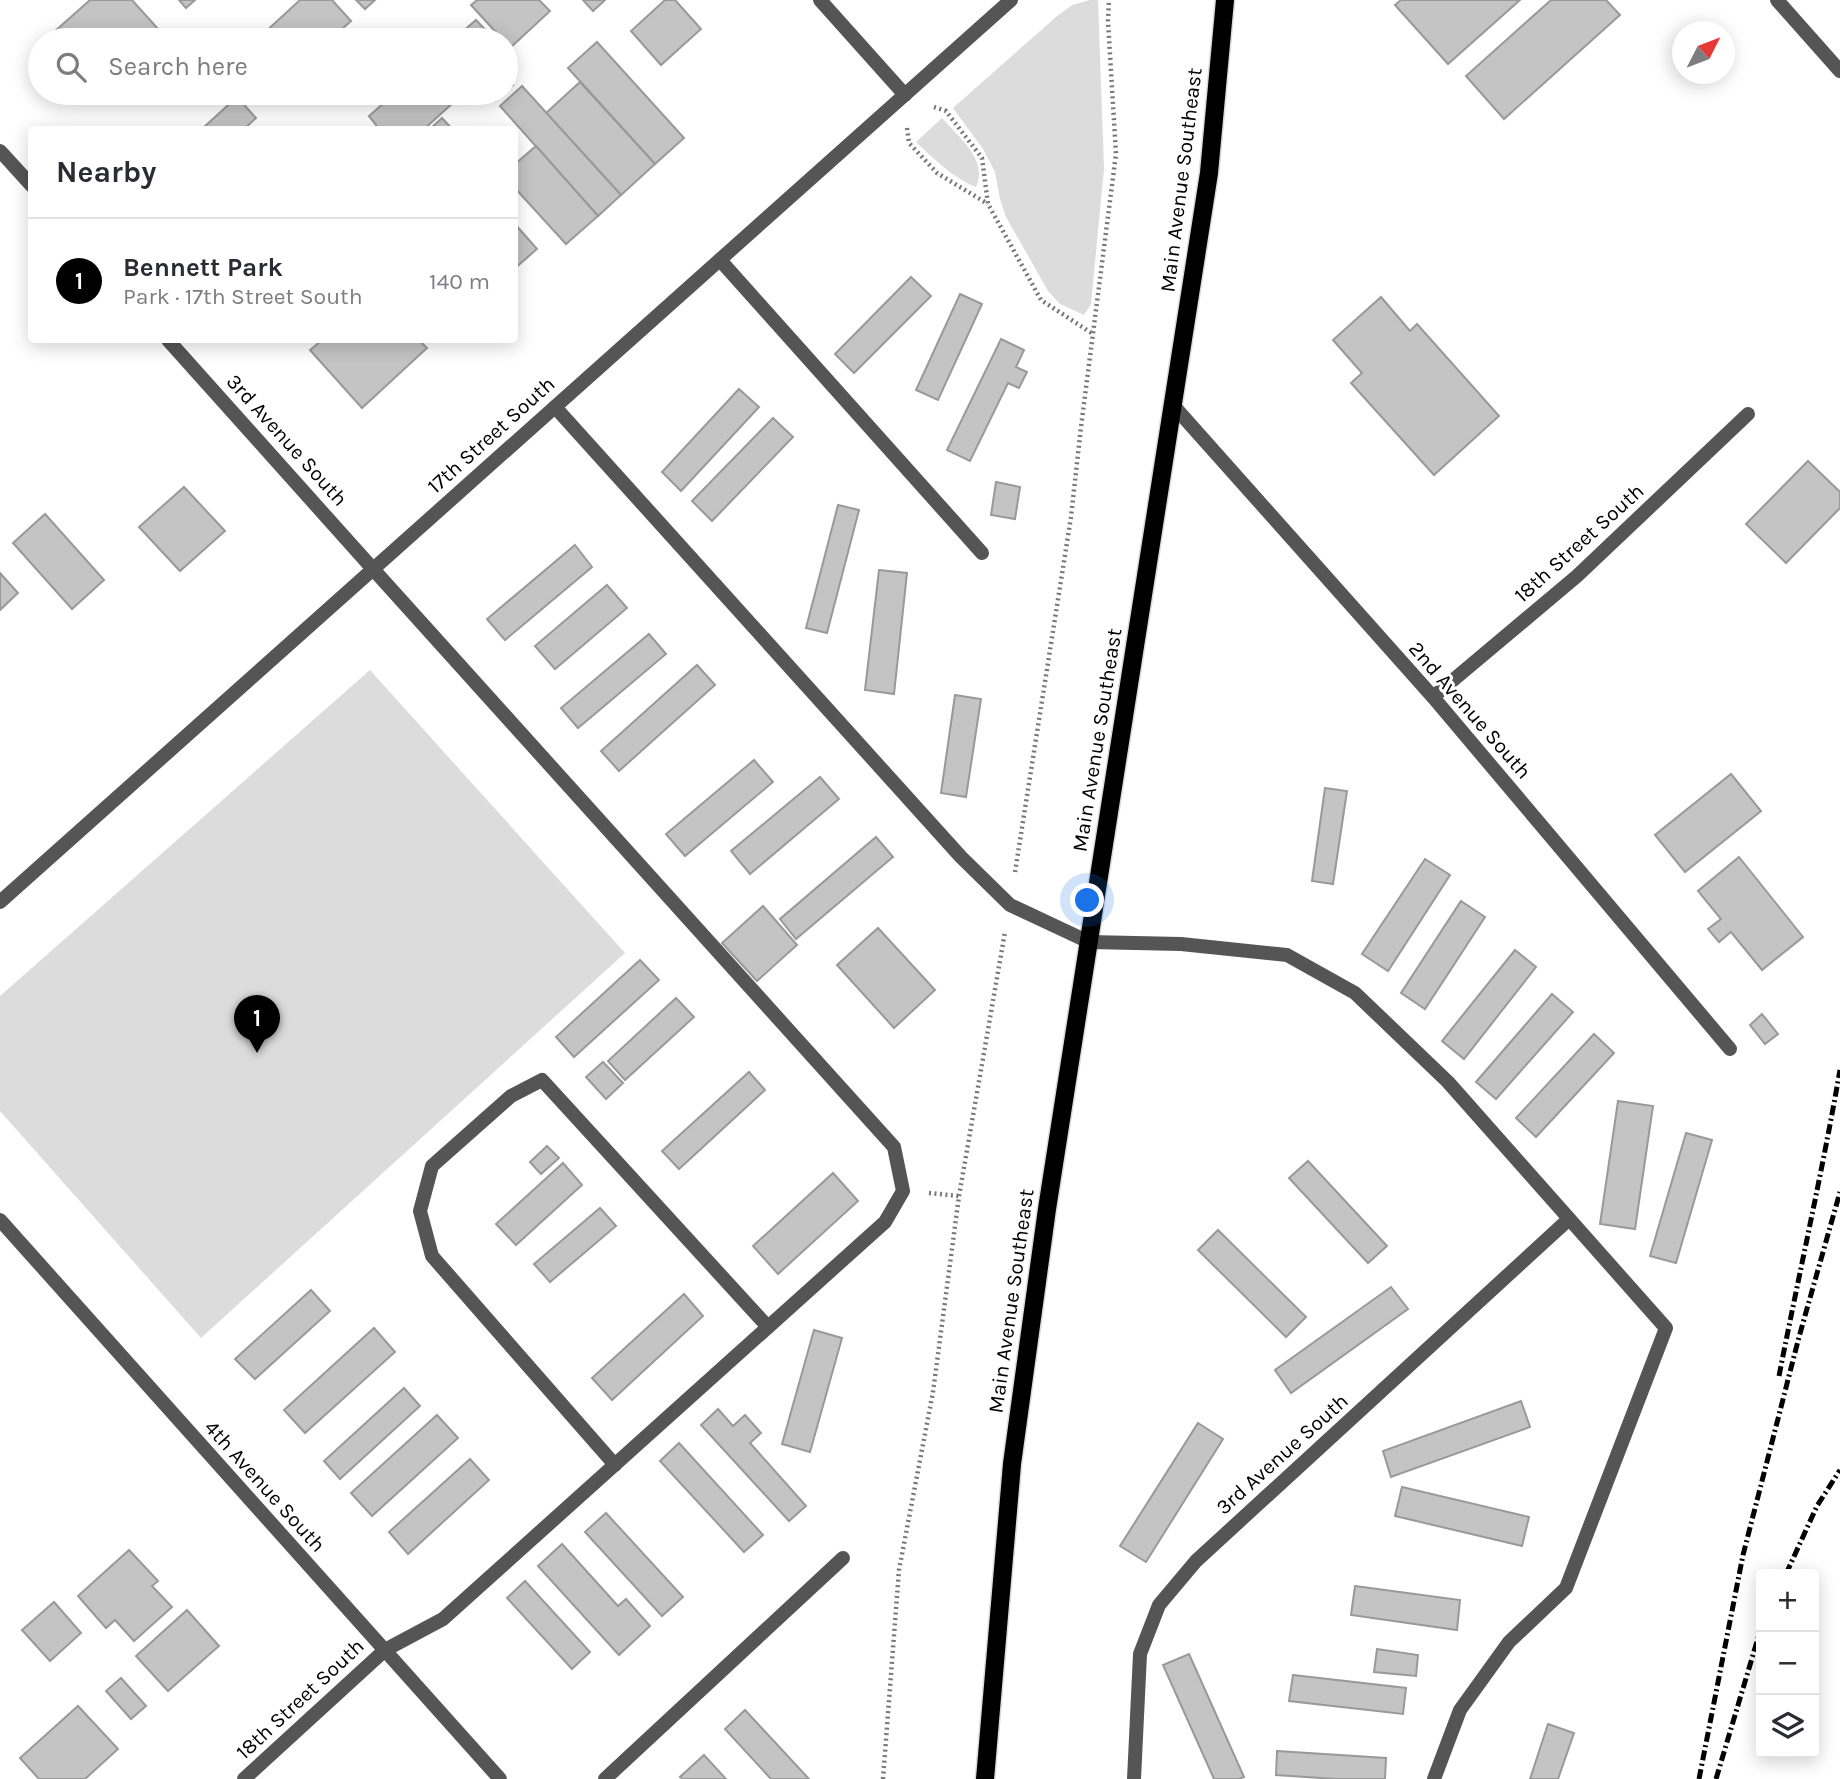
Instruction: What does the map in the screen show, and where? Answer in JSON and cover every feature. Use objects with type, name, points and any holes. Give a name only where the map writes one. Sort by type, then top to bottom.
[{"type":"main road","name":"Main Avenue Southeast","points":[[985,1779],[1012,1464],[1046,1209],[1209,173],[1225,0]]},
{"type":"street","points":[[820,0],[905,95]]},
{"type":"street","name":"17th Street South","points":[[0,902],[1011,0]]},
{"type":"street","points":[[1777,0],[1840,71]]},
{"type":"street","points":[[0,150],[28,182]]},
{"type":"street","points":[[720,260],[982,553]]},
{"type":"street","name":"3rd Avenue South","points":[[172,343],[894,1147],[903,1191],[885,1222],[768,1327]]},
{"type":"street","name":"2nd Avenue South","points":[[1172,404],[1433,697],[1730,1049]]},
{"type":"street","points":[[555,407],[961,857],[1010,905],[1089,942],[1181,944],[1287,955],[1355,993],[1448,1082],[1666,1328],[1566,1588],[1510,1642],[1460,1710],[1433,1779]]},
{"type":"street","name":"18th Street South","points":[[1433,697],[1577,576],[1748,414]]},
{"type":"street","points":[[615,1465],[432,1256],[420,1211],[432,1166],[511,1096],[542,1080],[768,1327]]},
{"type":"street","name":"3rd Avenue South","points":[[1134,1779],[1140,1654],[1159,1605],[1196,1560],[1569,1219]]},
{"type":"street","name":"4th Avenue South","points":[[0,1220],[500,1779]]},
{"type":"street","name":"18th Street South","points":[[244,1779],[384,1650],[443,1619],[768,1327]]},
{"type":"street","points":[[605,1779],[844,1558]]},
{"type":"path","points":[[988,204],[937,173],[909,143],[905,95],[946,111],[982,158],[988,204],[1041,300],[1093,334]]},
{"type":"shaded area","points":[[1098,0],[1104,169],[1091,304],[1084,315],[1060,304],[1048,291],[1006,217],[995,172],[983,149],[953,108],[1056,17],[1072,5]]},
{"type":"shaded area","points":[[942,118],[975,158],[979,177],[976,187],[952,173],[916,142]]},
{"type":"shaded area","points":[[370,670],[625,953],[201,1338],[0,1111],[0,996]]},
{"type":"building","points":[[90,0],[132,0],[157,28],[58,28]]},
{"type":"building","points":[[179,0],[195,0],[186,8]]},
{"type":"building","points":[[300,0],[332,0],[351,21],[343,28],[269,28]]},
{"type":"building","points":[[356,0],[375,0],[365,9]]},
{"type":"building","points":[[477,0],[539,0],[550,11],[518,41],[518,28],[492,28],[471,5]]},
{"type":"building","points":[[583,0],[605,0],[593,11]]},
{"type":"building","points":[[665,0],[675,0],[701,29],[661,65],[631,31]]},
{"type":"building","points":[[1401,0],[1520,0],[1448,64],[1395,5]]},
{"type":"building","points":[[1551,0],[1606,0],[1620,15],[1504,119],[1466,76]]},
{"type":"building","points":[[476,20],[484,28],[467,28]]},
{"type":"building","points":[[597,42],[684,138],[655,164],[568,68]]},
{"type":"building","points":[[580,82],[655,164],[621,195],[546,113]]},
{"type":"building","points":[[522,86],[621,195],[598,216],[500,106],[518,105],[518,90]]},
{"type":"building","points":[[228,105],[244,105],[256,118],[247,126],[205,126]]},
{"type":"building","points":[[381,105],[451,105],[427,126],[377,126],[369,116]]},
{"type":"building","points":[[442,118],[449,126],[433,126]]},
{"type":"building","points":[[536,146],[598,216],[566,244],[518,191],[518,162]]},
{"type":"building","points":[[518,228],[537,249],[518,266]]},
{"type":"building","points":[[911,277],[931,296],[854,373],[835,354]]},
{"type":"building","points":[[960,294],[982,304],[938,400],[916,390]]},
{"type":"building","points":[[1381,297],[1410,331],[1417,324],[1499,416],[1434,475],[1351,383],[1362,373],[1333,340]]},
{"type":"building","points":[[1001,339],[1024,350],[1016,367],[1027,372],[1019,388],[1008,383],[970,461],[947,450]]},
{"type":"building","points":[[318,343],[422,343],[427,348],[362,408],[310,350]]},
{"type":"building","points":[[739,389],[759,407],[681,491],[662,472]]},
{"type":"building","points":[[773,418],[793,437],[712,521],[692,501]]},
{"type":"building","points":[[1808,461],[1840,492],[1840,508],[1786,563],[1746,524]]},
{"type":"building","points":[[996,482],[1020,487],[1015,519],[991,515]]},
{"type":"building","points":[[184,487],[225,531],[180,571],[139,527]]},
{"type":"building","points":[[838,505],[859,510],[827,633],[806,628]]},
{"type":"building","points":[[45,514],[104,580],[72,609],[13,543]]},
{"type":"building","points":[[575,545],[592,567],[505,640],[487,619]]},
{"type":"building","points":[[879,570],[907,573],[894,694],[865,690]]},
{"type":"building","points":[[0,573],[18,593],[0,610]]},
{"type":"building","points":[[607,585],[627,608],[555,669],[535,646]]},
{"type":"building","points":[[649,634],[666,654],[578,728],[561,708]]},
{"type":"building","points":[[697,665],[715,685],[619,771],[601,751]]},
{"type":"building","points":[[955,695],[981,699],[966,797],[941,793]]},
{"type":"building","points":[[754,760],[773,782],[685,856],[666,834]]},
{"type":"building","points":[[1731,774],[1761,811],[1685,872],[1655,835]]},
{"type":"building","points":[[820,777],[839,799],[750,874],[731,851]]},
{"type":"building","points":[[1325,788],[1347,791],[1333,884],[1312,881]]},
{"type":"building","points":[[876,837],[893,857],[796,939],[780,919]]},
{"type":"building","points":[[1739,857],[1803,937],[1762,970],[1731,932],[1719,942],[1708,929],[1721,919],[1698,891]]},
{"type":"building","points":[[1425,859],[1450,875],[1388,971],[1362,954]]},
{"type":"building","points":[[1461,901],[1485,917],[1425,1009],[1401,993]]},
{"type":"building","points":[[763,906],[797,945],[757,981],[722,943]]},
{"type":"building","points":[[878,928],[935,990],[894,1028],[837,965]]},
{"type":"building","points":[[1515,950],[1536,967],[1464,1059],[1442,1041]]},
{"type":"building","points":[[640,960],[659,980],[574,1057],[556,1037]]},
{"type":"building","points":[[1552,994],[1573,1012],[1496,1099],[1476,1082]]},
{"type":"building","points":[[676,998],[694,1017],[625,1080],[608,1061]]},
{"type":"building","points":[[1762,1014],[1778,1034],[1765,1044],[1750,1025]]},
{"type":"building","points":[[1594,1034],[1614,1053],[1536,1137],[1516,1118]]},
{"type":"building","points":[[603,1062],[623,1083],[606,1099],[586,1077]]},
{"type":"building","points":[[749,1072],[765,1090],[679,1169],[662,1151]]},
{"type":"building","points":[[1618,1101],[1653,1106],[1635,1229],[1600,1224]]},
{"type":"building","points":[[1686,1133],[1712,1140],[1676,1263],[1650,1256]]},
{"type":"building","points":[[547,1146],[559,1158],[541,1174],[530,1162]]},
{"type":"building","points":[[1308,1161],[1387,1246],[1368,1263],[1289,1178]]},
{"type":"building","points":[[563,1163],[582,1185],[516,1245],[496,1224]]},
{"type":"building","points":[[833,1173],[858,1201],[778,1274],[753,1246]]},
{"type":"building","points":[[600,1208],[616,1226],[550,1282],[534,1264]]},
{"type":"building","points":[[1218,1230],[1306,1317],[1286,1337],[1198,1250]]},
{"type":"building","points":[[1391,1287],[1408,1309],[1291,1393],[1275,1370]]},
{"type":"building","points":[[311,1290],[330,1311],[255,1379],[235,1359]]},
{"type":"building","points":[[684,1294],[703,1316],[612,1400],[592,1378]]},
{"type":"building","points":[[374,1328],[395,1352],[305,1433],[284,1410]]},
{"type":"building","points":[[814,1330],[842,1338],[810,1452],[782,1444]]},
{"type":"building","points":[[404,1388],[420,1406],[340,1479],[324,1461]]},
{"type":"building","points":[[1521,1401],[1530,1427],[1391,1477],[1383,1451]]},
{"type":"building","points":[[718,1409],[733,1426],[745,1415],[761,1433],[750,1443],[806,1506],[789,1521],[701,1425]]},
{"type":"building","points":[[437,1415],[458,1438],[372,1516],[351,1493]]},
{"type":"building","points":[[1198,1423],[1223,1439],[1146,1562],[1120,1546]]},
{"type":"building","points":[[679,1443],[763,1535],[744,1552],[660,1461]]},
{"type":"building","points":[[470,1459],[489,1480],[408,1554],[389,1532]]},
{"type":"building","points":[[1402,1487],[1529,1517],[1522,1546],[1395,1516]]},
{"type":"building","points":[[606,1513],[683,1597],[662,1616],[585,1532]]},
{"type":"building","points":[[562,1544],[618,1606],[626,1599],[650,1626],[619,1655],[538,1566]]},
{"type":"building","points":[[129,1550],[158,1581],[152,1586],[172,1607],[134,1641],[115,1620],[106,1628],[78,1596]]},
{"type":"building","points":[[525,1581],[590,1652],[572,1669],[507,1598]]},
{"type":"building","points":[[1355,1586],[1460,1600],[1457,1630],[1351,1615]]},
{"type":"building","points":[[54,1602],[81,1633],[50,1661],[22,1630]]},
{"type":"building","points":[[187,1610],[219,1646],[168,1691],[136,1656]]},
{"type":"building","points":[[1377,1649],[1418,1655],[1416,1676],[1374,1672]]},
{"type":"building","points":[[1189,1654],[1244,1777],[1214,1779],[1163,1665]]},
{"type":"building","points":[[1293,1675],[1406,1688],[1403,1714],[1289,1701]]},
{"type":"building","points":[[121,1678],[146,1706],[131,1719],[106,1691]]},
{"type":"building","points":[[78,1706],[118,1749],[85,1779],[39,1779],[20,1758]]},
{"type":"building","points":[[745,1710],[809,1779],[771,1779],[725,1729]]},
{"type":"building","points":[[1548,1724],[1574,1733],[1558,1779],[1530,1779]]},
{"type":"building","points":[[1277,1751],[1386,1758],[1385,1779],[1276,1775]]},
{"type":"building","points":[[704,1755],[726,1779],[680,1777]]},
{"type":"railway","points":[[1779,1376],[1840,1070]]},
{"type":"railway","points":[[1699,1779],[1743,1555],[1799,1337],[1840,1192]]},
{"type":"railway","points":[[1788,1569],[1817,1506],[1840,1470]]},
{"type":"railway","points":[[1716,1779],[1760,1632]]},
{"type":"place","name":"Bennett Park","points":[[257,1053]]}]
